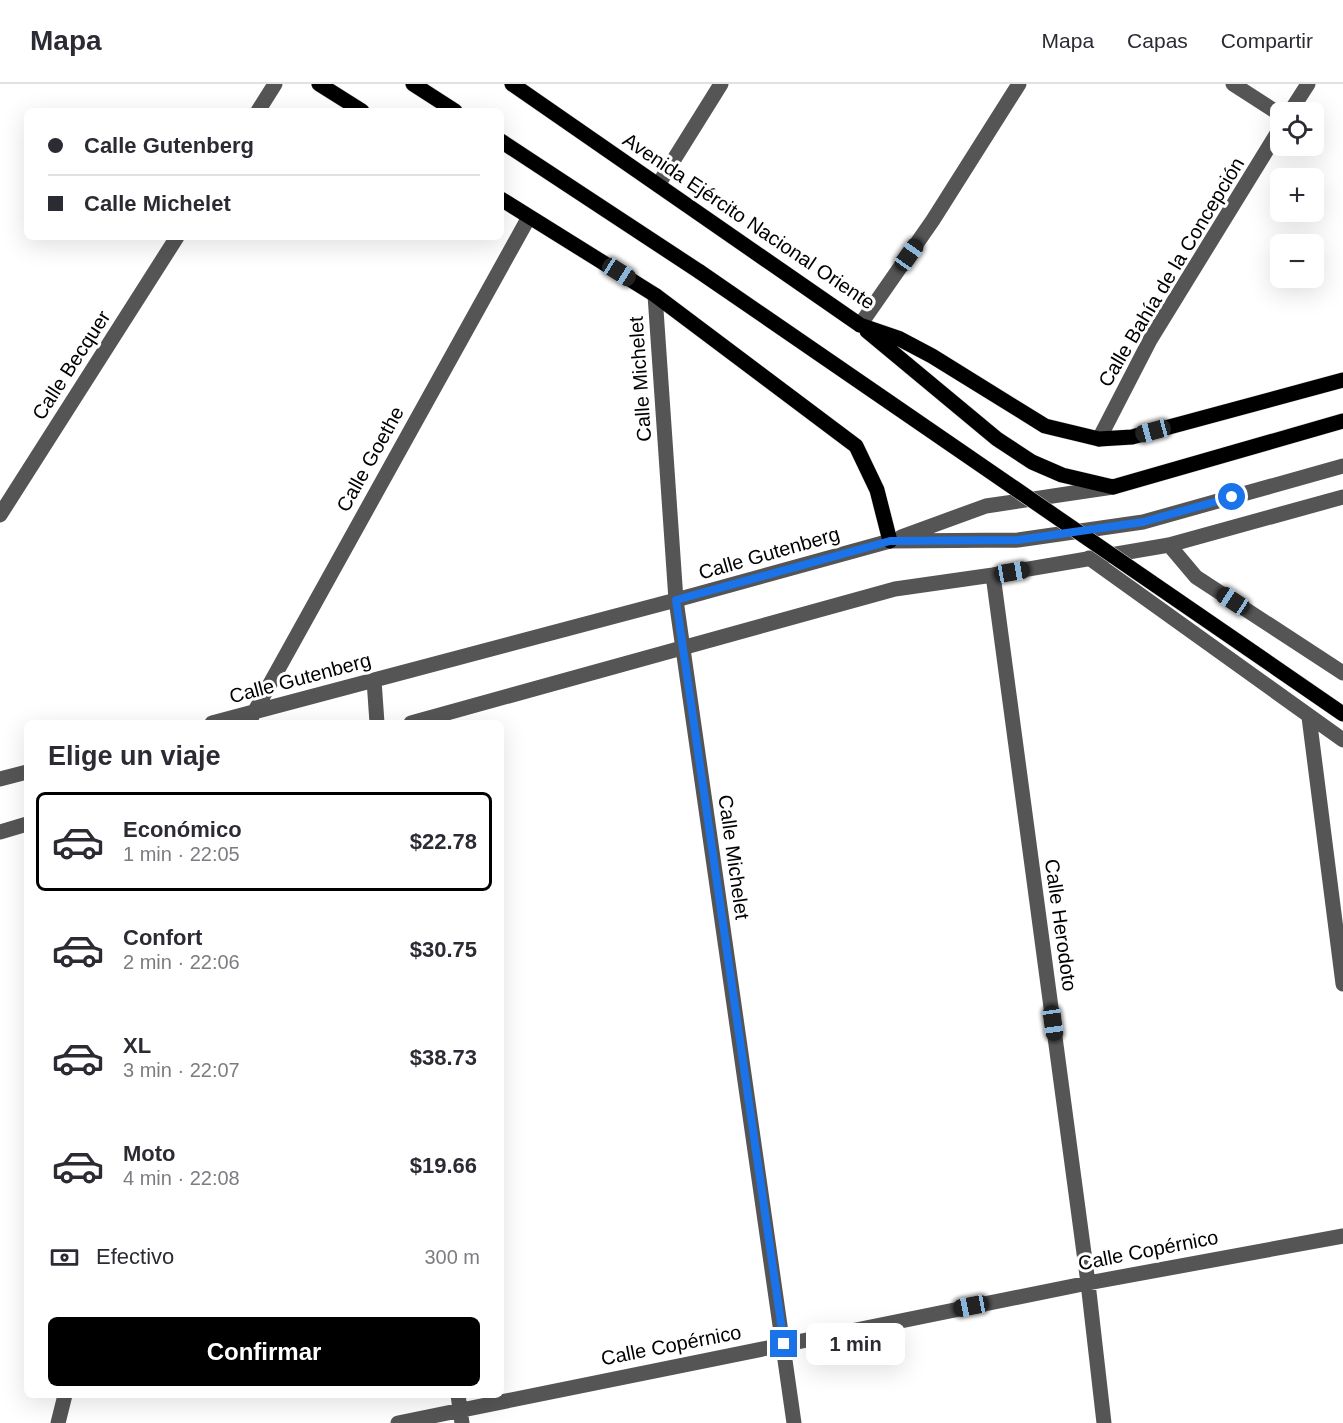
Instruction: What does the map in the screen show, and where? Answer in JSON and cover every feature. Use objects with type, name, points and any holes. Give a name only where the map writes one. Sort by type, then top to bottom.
[{"type":"main road","points":[[319,84],[357,108]]},
{"type":"main road","points":[[413,84],[450,108]]},
{"type":"main road","name":"Avenida Ejército Nacional Oriente","points":[[512,84],[860,325],[898,338],[932,356],[1045,426],[1099,439],[1132,437],[1343,380]]},
{"type":"main road","points":[[504,143],[700,272],[1343,714]]},
{"type":"main road","points":[[504,201],[655,295],[856,446],[877,490],[890,541]]},
{"type":"main road","points":[[860,325],[997,439],[1032,462],[1062,475],[1113,487],[1343,421]]},
{"type":"street","points":[[260,108],[275,84]]},
{"type":"street","points":[[658,185],[721,84]]},
{"type":"street","points":[[860,325],[933,220],[1019,84]]},
{"type":"street","points":[[1233,84],[1270,108]]},
{"type":"street","points":[[1296,102],[1308,84]]},
{"type":"street","name":"Calle Bahía de la Concepción","points":[[1099,439],[1150,340],[1270,145]]},
{"type":"street","name":"Calle Goethe","points":[[251,718],[529,217]]},
{"type":"street","name":"Calle Becquer","points":[[0,515],[175,240]]},
{"type":"street","name":"Calle Michelet","points":[[655,295],[676,600],[794,1423]]},
{"type":"street","name":"Calle Gutenberg","points":[[235,720],[251,718],[374,680],[890,541],[1018,540],[1143,522],[1343,466]]},
{"type":"street","points":[[890,541],[986,506],[1113,487]]},
{"type":"street","points":[[422,720],[896,589],[993,575],[1169,544],[1343,497]]},
{"type":"street","points":[[1169,544],[1196,577],[1343,673]]},
{"type":"street","points":[[1089,558],[1343,740]]},
{"type":"street","name":"Calle Herodoto","points":[[993,575],[1088,1283],[1104,1423]]},
{"type":"street","points":[[374,680],[377,720]]},
{"type":"street","points":[[1310,717],[1343,984]]},
{"type":"street","points":[[0,779],[24,773]]},
{"type":"street","points":[[0,832],[24,825]]},
{"type":"street","name":"Calle Copérnico","points":[[398,1423],[1088,1283],[1343,1236]]},
{"type":"street","points":[[58,1423],[64,1398]]},
{"type":"route","points":[[784,1344],[676,600],[890,541],[1018,540],[1143,522],[1232,497]]}]
